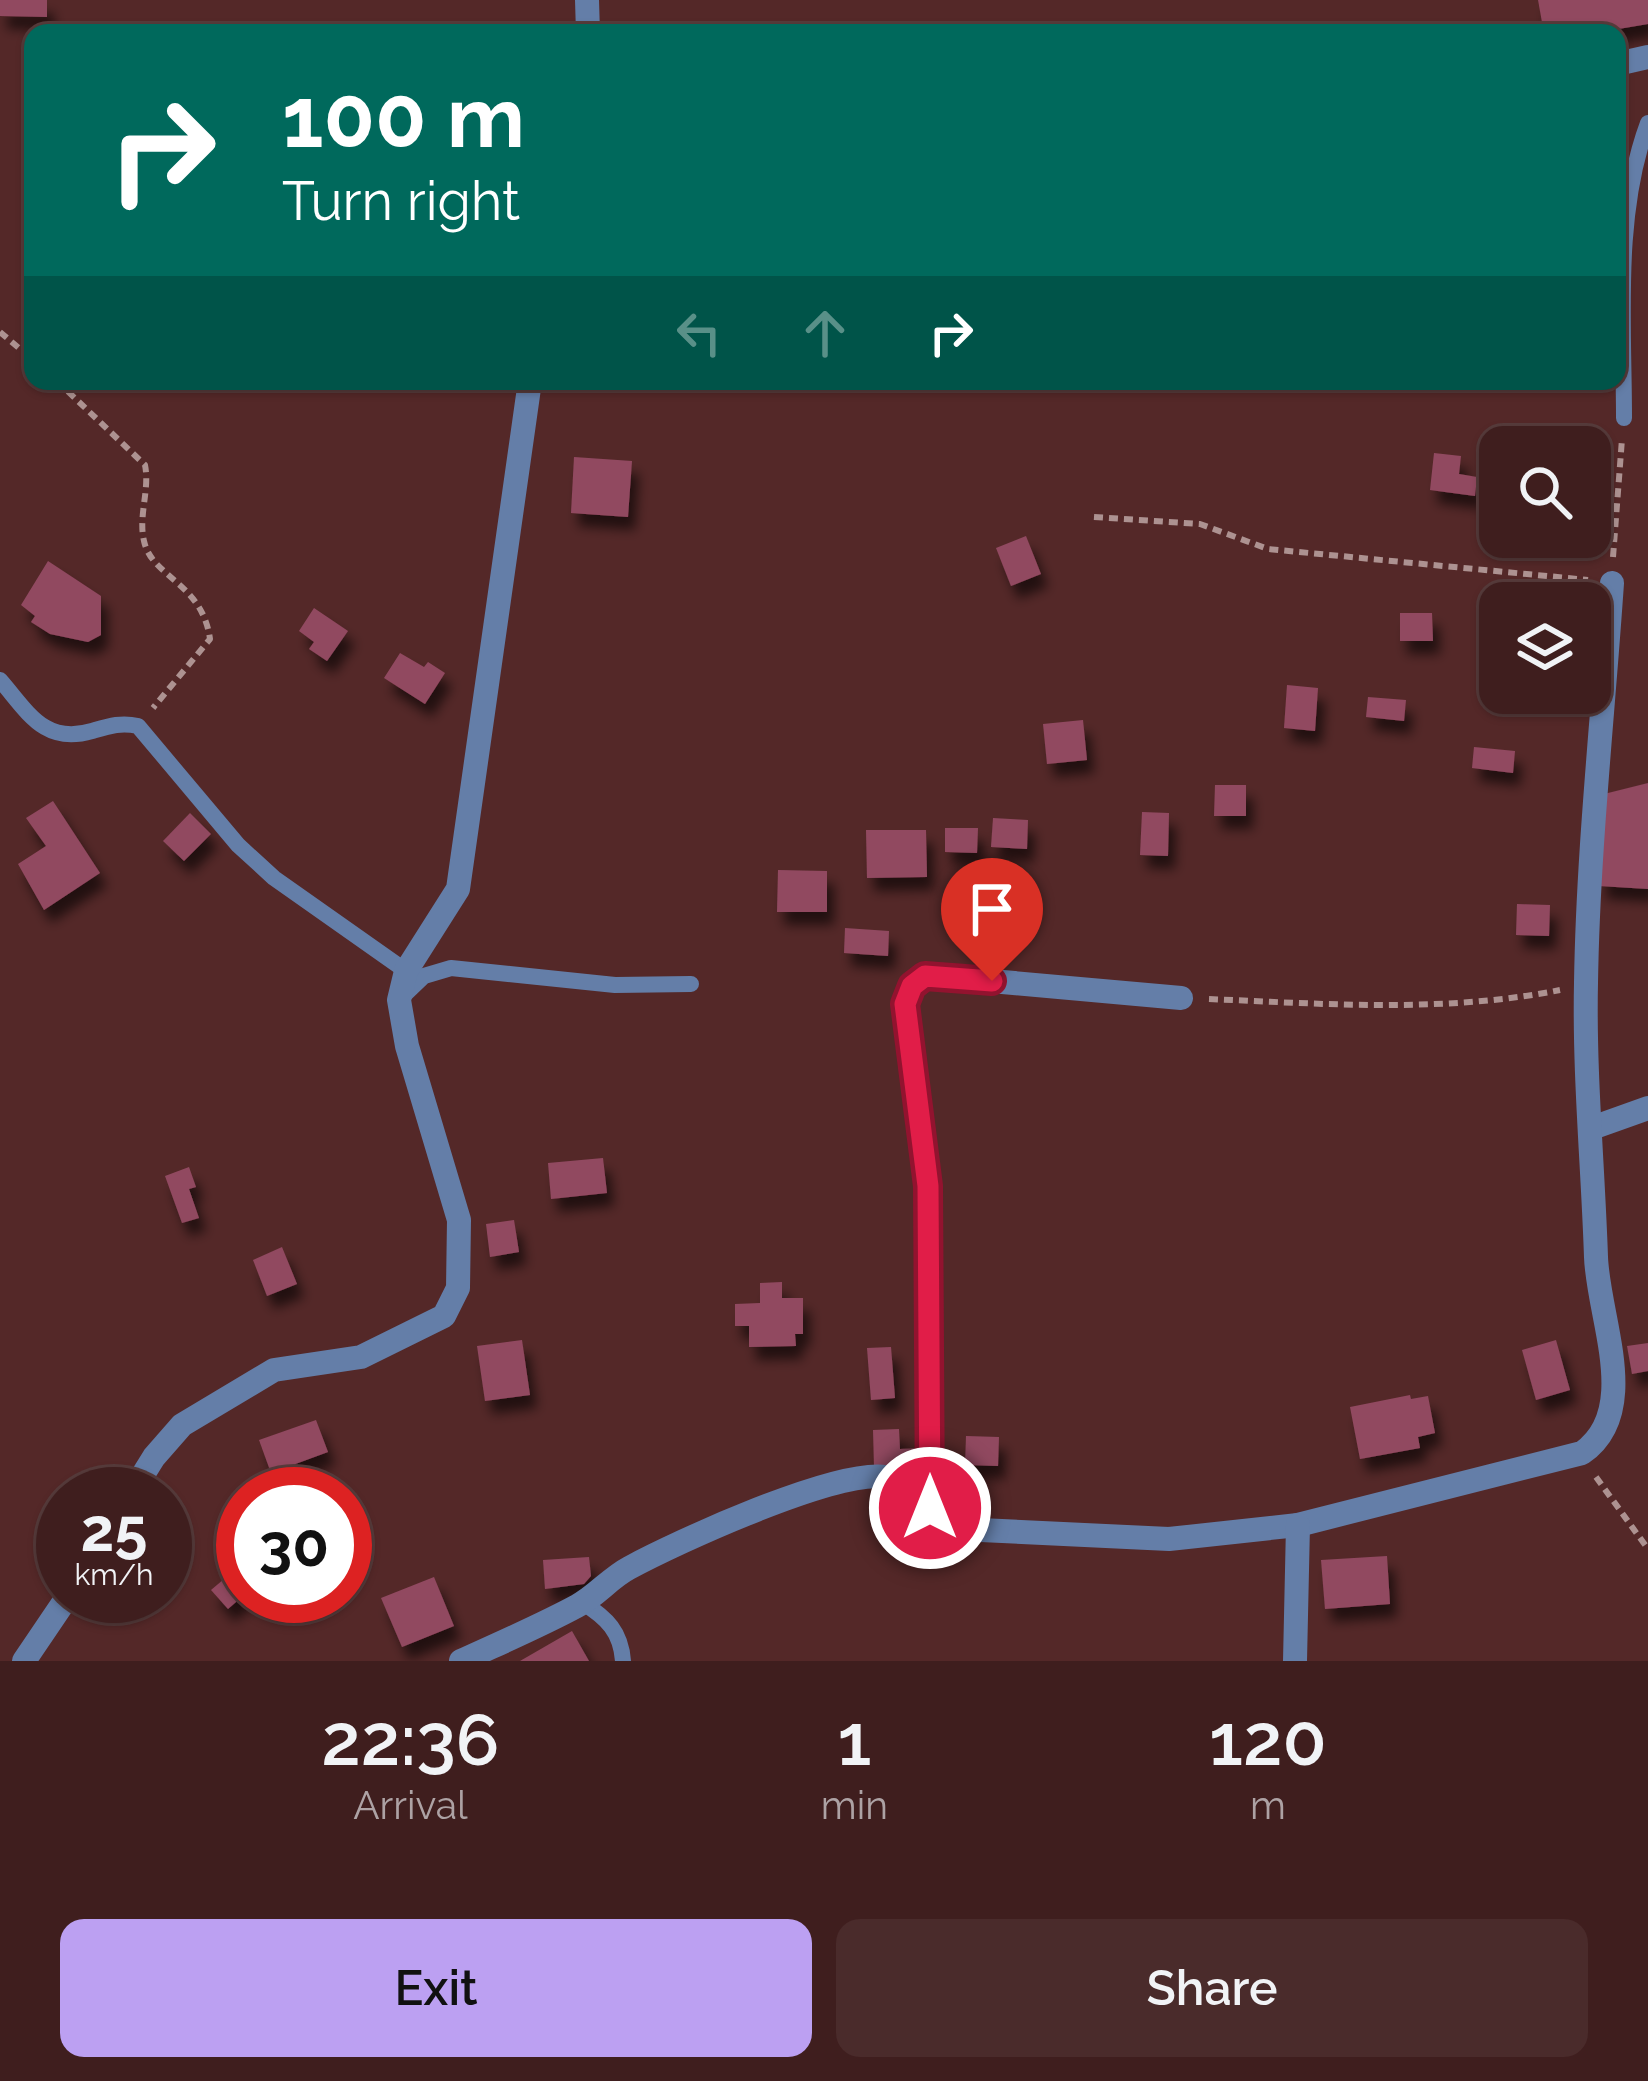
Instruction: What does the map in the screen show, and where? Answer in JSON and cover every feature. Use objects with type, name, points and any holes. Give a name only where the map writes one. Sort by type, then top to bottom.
[{"type":"street","points":[[148,1467],[182,1425],[274,1370],[361,1357],[444,1316],[458,1288],[459,1220],[407,1046],[399,1000],[406,971],[458,889],[529,390]]},
{"type":"street","points":[[461,1661],[583,1604],[624,1570],[753,1510],[860,1478],[889,1477],[912,1488],[942,1522],[959,1529],[1169,1539],[1298,1525],[1582,1454],[1600,1441],[1608,1427],[1612,1395],[1608,1333],[1597,1276],[1586,984],[1612,583]]},
{"type":"street","points":[[930,1508],[928,1186],[905,1004],[912,986],[925,976],[1181,998]]},
{"type":"street","points":[[1592,1128],[1648,1108]]},
{"type":"street","points":[[1295,1661],[1298,1525]]},
{"type":"street","points":[[25,1661],[50,1623]]},
{"type":"lane","points":[[1626,298],[1632,184],[1648,123]]},
{"type":"lane","points":[[1624,390],[1624,418]]},
{"type":"lane","points":[[0,680],[40,726],[56,733],[72,736],[124,723],[138,726],[262,867],[304,903],[406,971]]},
{"type":"lane","points":[[399,1000],[424,976],[452,968],[615,985],[691,984]]},
{"type":"lane","points":[[583,1604],[606,1617],[618,1634],[623,1661]]},
{"type":"path","points":[[0,332],[24,352]]},
{"type":"path","points":[[66,390],[145,465],[144,542],[152,559],[192,594],[207,616],[210,639],[138,726]]},
{"type":"path","points":[[1094,518],[1200,524],[1268,549],[1612,583],[1624,418]]},
{"type":"path","points":[[1181,998],[1358,1006],[1505,1001],[1586,984]]},
{"type":"path","points":[[1582,1454],[1648,1549]]},
{"type":"building","points":[[0,0],[47,0],[47,17],[0,16]]},
{"type":"building","points":[[1538,0],[1648,0],[1648,24],[1626,28],[1626,24],[1542,24]]},
{"type":"building","points":[[1434,453],[1461,456],[1459,474],[1477,477],[1475,496],[1430,490]]},
{"type":"building","points":[[574,457],[632,461],[628,517],[571,513]]},
{"type":"building","points":[[1026,536],[1041,574],[1011,586],[996,548]]},
{"type":"building","points":[[48,561],[101,596],[101,635],[88,642],[50,634],[31,622],[35,616],[21,605]]},
{"type":"building","points":[[314,608],[348,631],[327,661],[309,649],[314,642],[299,631]]},
{"type":"building","points":[[1400,613],[1432,613],[1433,641],[1400,641]]},
{"type":"building","points":[[400,653],[445,673],[425,704],[384,678]]},
{"type":"building","points":[[1287,685],[1318,688],[1315,731],[1284,728]]},
{"type":"building","points":[[1368,697],[1406,700],[1404,721],[1366,717]]},
{"type":"building","points":[[1083,720],[1087,760],[1047,764],[1043,724]]},
{"type":"building","points":[[1474,747],[1515,751],[1513,773],[1472,768]]},
{"type":"building","points":[[1648,783],[1648,889],[1599,886],[1604,794]]},
{"type":"building","points":[[1215,785],[1246,785],[1246,816],[1214,816]]},
{"type":"building","points":[[53,801],[100,873],[44,910],[18,864],[46,846],[26,818]]},
{"type":"building","points":[[1142,812],[1169,813],[1168,856],[1140,855]]},
{"type":"building","points":[[190,813],[211,834],[184,861],[163,841]]},
{"type":"building","points":[[993,818],[1028,820],[1027,849],[991,847]]},
{"type":"building","points":[[945,828],[978,828],[977,853],[945,852]]},
{"type":"building","points":[[866,830],[926,830],[927,877],[867,878]]},
{"type":"building","points":[[778,870],[827,871],[827,912],[777,912]]},
{"type":"building","points":[[1517,904],[1550,905],[1549,936],[1516,935]]},
{"type":"building","points":[[845,928],[889,931],[888,956],[844,953]]},
{"type":"building","points":[[603,1158],[607,1193],[551,1199],[548,1163]]},
{"type":"building","points":[[189,1167],[196,1187],[189,1189],[199,1218],[182,1223],[165,1176]]},
{"type":"building","points":[[514,1220],[519,1252],[490,1257],[486,1224]]},
{"type":"building","points":[[282,1247],[297,1284],[267,1296],[253,1260]]},
{"type":"building","points":[[782,1282],[782,1298],[803,1298],[803,1334],[795,1334],[796,1346],[749,1347],[749,1326],[735,1326],[735,1304],[760,1303],[760,1283]]},
{"type":"building","points":[[522,1340],[530,1395],[485,1401],[477,1346]]},
{"type":"building","points":[[1556,1340],[1570,1390],[1536,1400],[1522,1350]]},
{"type":"building","points":[[1648,1343],[1648,1371],[1632,1374],[1627,1346]]},
{"type":"building","points":[[891,1347],[895,1398],[871,1400],[867,1348]]},
{"type":"building","points":[[1410,1395],[1411,1399],[1428,1396],[1435,1433],[1418,1437],[1420,1448],[1360,1459],[1350,1407]]},
{"type":"building","points":[[316,1420],[328,1452],[287,1467],[269,1467],[259,1440]]},
{"type":"building","points":[[899,1429],[900,1449],[921,1448],[922,1465],[874,1466],[873,1430]]},
{"type":"building","points":[[966,1436],[999,1437],[998,1466],[965,1465]]},
{"type":"building","points":[[1387,1556],[1390,1604],[1325,1609],[1321,1560]]},
{"type":"building","points":[[589,1557],[591,1576],[584,1584],[545,1589],[543,1560]]},
{"type":"building","points":[[434,1577],[454,1626],[402,1647],[381,1598]]},
{"type":"building","points":[[572,1631],[589,1661],[520,1661]]},
{"type":"route","points":[[930,1508],[928,1186],[905,1004],[912,986],[925,976],[992,981]]}]
